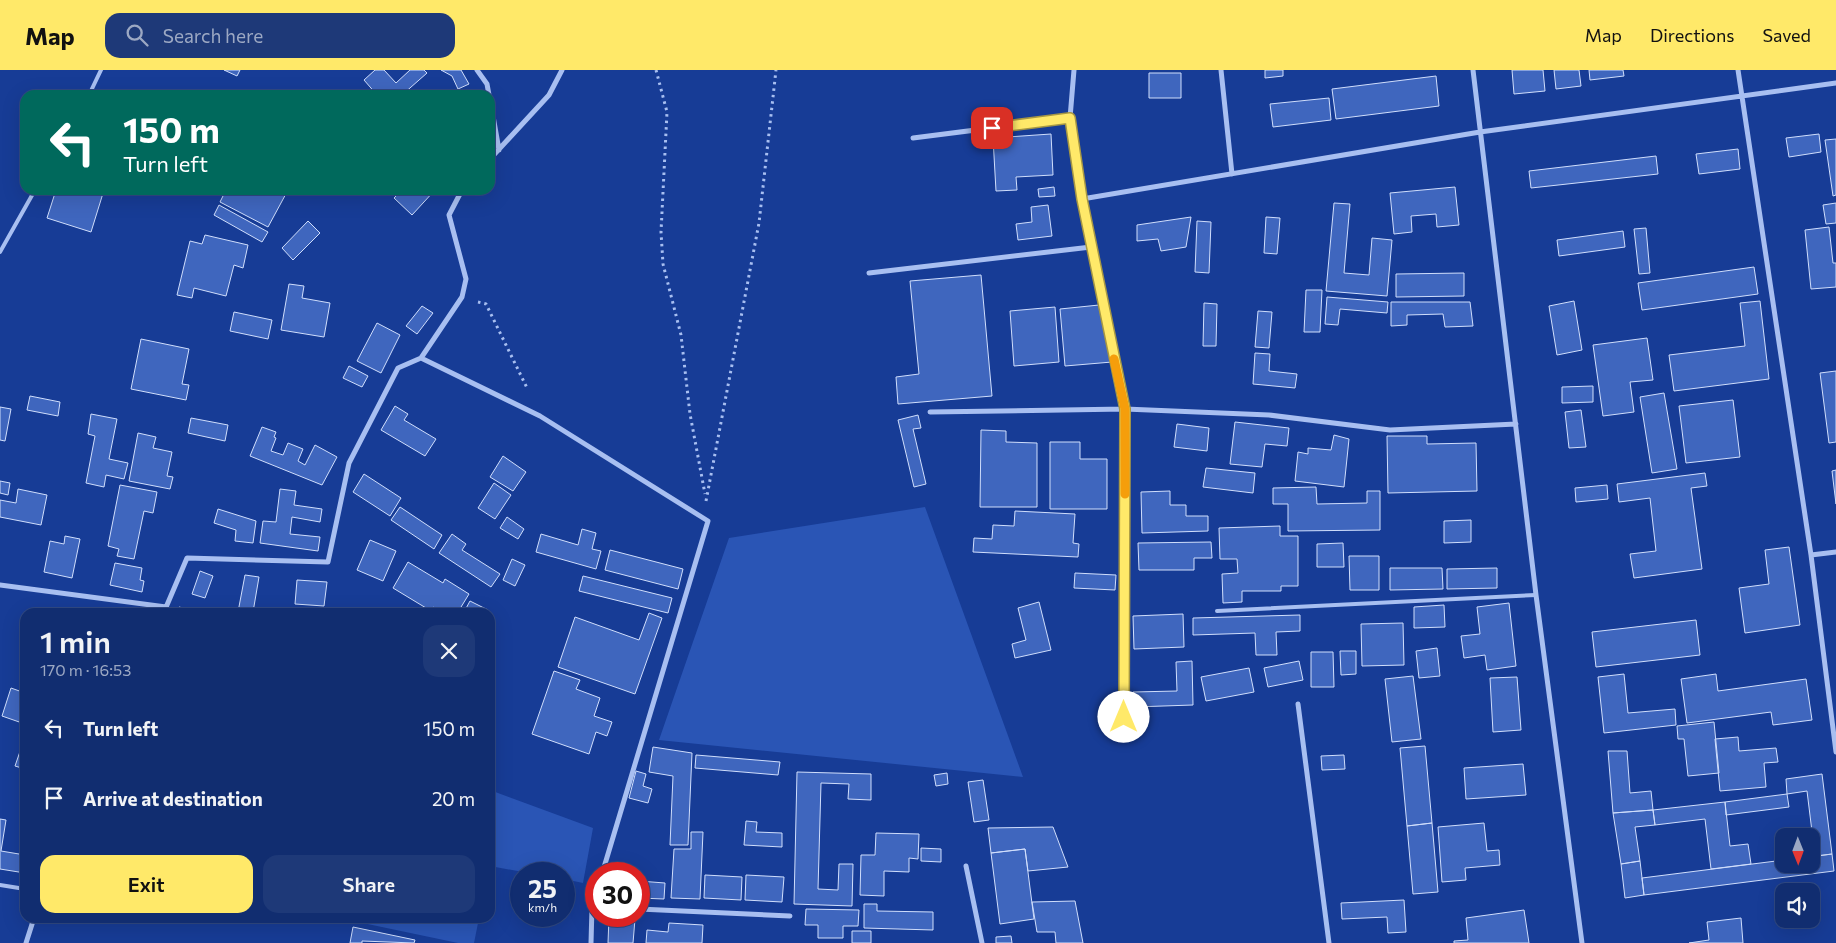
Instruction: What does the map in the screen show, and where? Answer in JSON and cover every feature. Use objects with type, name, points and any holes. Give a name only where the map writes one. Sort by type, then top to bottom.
[{"type":"street","points":[[477,70],[487,84],[488,90]]},
{"type":"street","points":[[495,153],[549,95],[562,70]]},
{"type":"street","points":[[1074,70],[1070,118],[1082,199],[1125,409],[1124,717]]},
{"type":"street","points":[[1221,70],[1232,174]]},
{"type":"street","points":[[1473,70],[1536,595],[1582,943]]},
{"type":"street","points":[[1738,70],[1811,555],[1836,752]]},
{"type":"street","points":[[1082,199],[1480,132],[1836,83]]},
{"type":"street","points":[[913,138],[1070,118]]},
{"type":"street","points":[[495,131],[498,150]]},
{"type":"street","points":[[166,608],[187,558],[328,562],[349,463],[398,368],[421,358],[462,297],[466,279],[449,215],[459,195]]},
{"type":"street","points":[[869,273],[1091,247]]},
{"type":"street","points":[[421,358],[540,416],[708,521],[606,862]]},
{"type":"street","points":[[930,412],[1125,409],[1269,415],[1390,430],[1516,424]]},
{"type":"street","points":[[1811,555],[1836,552]]},
{"type":"street","points":[[0,585],[152,608]]},
{"type":"street","points":[[1298,704],[1329,943]]},
{"type":"street","points":[[966,866],[982,943]]},
{"type":"street","points":[[650,910],[790,916]]},
{"type":"street","points":[[26,943],[32,923]]},
{"type":"street","points":[[591,943],[592,927]]},
{"type":"lane","points":[[91,90],[101,70]]},
{"type":"lane","points":[[0,252],[32,195]]},
{"type":"lane","points":[[1217,611],[1536,595]]},
{"type":"lane","points":[[0,885],[20,888]]},
{"type":"path","points":[[656,70],[667,112],[661,232],[663,264],[681,335],[690,414],[706,497],[708,521]]},
{"type":"path","points":[[706,497],[759,223],[776,70]]},
{"type":"path","points":[[462,297],[486,304],[540,416]]},
{"type":"shaded area","points":[[925,507],[1023,777],[659,740],[729,538]]},
{"type":"shaded area","points":[[495,792],[593,828],[587,862],[585,862],[583,883],[575,881],[575,862],[510,862],[510,870],[495,867]]},
{"type":"shaded area","points":[[363,923],[478,923],[474,943],[458,943]]},
{"type":"building","points":[[224,70],[240,70],[237,76]]},
{"type":"building","points":[[375,70],[384,70],[396,83],[410,70],[424,70],[427,73],[408,90],[373,90],[364,80]]},
{"type":"building","points":[[441,70],[461,70],[469,84],[458,89],[452,76]]},
{"type":"building","points":[[1265,70],[1283,70],[1283,76],[1265,78]]},
{"type":"building","points":[[1512,70],[1543,70],[1545,91],[1514,94]]},
{"type":"building","points":[[1554,70],[1579,70],[1581,86],[1556,89]]},
{"type":"building","points":[[1589,70],[1623,70],[1624,76],[1590,80]]},
{"type":"building","points":[[1149,73],[1181,73],[1181,98],[1149,98]]},
{"type":"building","points":[[1436,76],[1439,106],[1336,119],[1332,89]]},
{"type":"building","points":[[1329,98],[1331,120],[1273,127],[1270,104]]},
{"type":"building","points":[[1051,134],[1053,175],[1016,177],[1017,190],[996,191],[993,138]]},
{"type":"building","points":[[1819,134],[1821,152],[1789,157],[1786,138]]},
{"type":"building","points":[[1836,139],[1836,195],[1833,196],[1825,140]]},
{"type":"building","points":[[1738,149],[1740,169],[1699,174],[1696,154]]},
{"type":"building","points":[[1656,156],[1658,174],[1531,188],[1529,171]]},
{"type":"building","points":[[1054,187],[1055,196],[1039,197],[1038,189]]},
{"type":"building","points":[[1455,187],[1459,225],[1437,227],[1436,214],[1411,216],[1412,232],[1394,234],[1390,193]]},
{"type":"building","points":[[54,195],[102,195],[91,232],[47,218]]},
{"type":"building","points":[[224,195],[285,195],[268,227],[220,202]]},
{"type":"building","points":[[397,195],[430,195],[412,215],[394,198]]},
{"type":"building","points":[[1334,203],[1350,204],[1344,273],[1369,275],[1372,238],[1392,240],[1387,296],[1326,291]]},
{"type":"building","points":[[1836,203],[1836,223],[1826,224],[1823,205]]},
{"type":"building","points":[[219,205],[268,232],[262,242],[214,215]]},
{"type":"building","points":[[1048,205],[1052,236],[1018,240],[1016,224],[1032,222],[1031,207]]},
{"type":"building","points":[[1191,217],[1186,247],[1161,251],[1158,239],[1137,241],[1137,225]]},
{"type":"building","points":[[1266,217],[1280,218],[1277,254],[1264,253]]},
{"type":"building","points":[[308,221],[320,233],[293,260],[282,248]]},
{"type":"building","points":[[1197,221],[1211,222],[1209,273],[1195,272]]},
{"type":"building","points":[[1829,227],[1833,263],[1836,263],[1836,287],[1811,289],[1805,230]]},
{"type":"building","points":[[1646,228],[1650,273],[1639,274],[1634,229]]},
{"type":"building","points":[[1623,231],[1625,247],[1559,256],[1557,240]]},
{"type":"building","points":[[205,235],[248,245],[243,268],[234,265],[226,296],[194,288],[192,298],[177,295],[190,241],[202,244]]},
{"type":"building","points":[[1754,267],[1758,294],[1642,310],[1638,283]]},
{"type":"building","points":[[1464,273],[1464,296],[1396,297],[1396,274]]},
{"type":"building","points":[[981,275],[992,396],[898,404],[896,377],[919,374],[910,281]]},
{"type":"building","points":[[289,284],[304,286],[302,298],[330,303],[324,337],[281,330]]},
{"type":"building","points":[[1306,290],[1322,290],[1320,332],[1304,332]]},
{"type":"building","points":[[1327,297],[1388,302],[1387,313],[1340,309],[1338,325],[1325,324]]},
{"type":"building","points":[[1574,301],[1582,350],[1557,355],[1549,306]]},
{"type":"building","points":[[1760,301],[1769,379],[1674,391],[1669,355],[1745,346],[1740,303]]},
{"type":"building","points":[[1391,302],[1470,302],[1473,326],[1445,327],[1443,314],[1407,315],[1407,325],[1391,326]]},
{"type":"building","points":[[1204,303],[1217,304],[1216,346],[1203,346]]},
{"type":"building","points":[[1099,305],[1112,362],[1065,366],[1060,309]]},
{"type":"building","points":[[422,306],[433,313],[417,334],[406,326]]},
{"type":"building","points":[[1055,307],[1059,362],[1014,366],[1010,311]]},
{"type":"building","points":[[1258,311],[1272,312],[1269,348],[1255,347]]},
{"type":"building","points":[[234,312],[272,320],[268,339],[230,331]]},
{"type":"building","points":[[377,323],[400,335],[381,373],[357,361]]},
{"type":"building","points":[[1647,338],[1653,380],[1630,382],[1634,412],[1603,416],[1593,345]]},
{"type":"building","points":[[141,339],[189,349],[182,384],[189,385],[186,400],[131,389]]},
{"type":"building","points":[[1255,353],[1270,354],[1269,371],[1297,374],[1295,388],[1253,384]]},
{"type":"building","points":[[349,366],[368,376],[362,387],[343,378]]},
{"type":"building","points":[[1836,371],[1836,442],[1829,443],[1820,373]]},
{"type":"building","points":[[1593,386],[1593,402],[1562,403],[1562,387]]},
{"type":"building","points":[[1664,393],[1677,469],[1652,473],[1640,397]]},
{"type":"building","points":[[30,396],[60,402],[58,416],[27,410]]},
{"type":"building","points":[[1733,400],[1740,457],[1686,463],[1679,406]]},
{"type":"building","points":[[395,406],[408,414],[404,420],[436,439],[425,456],[381,430]]},
{"type":"building","points":[[0,407],[11,409],[5,441],[0,440]]},
{"type":"building","points":[[1581,410],[1586,447],[1569,448],[1565,412]]},
{"type":"building","points":[[91,414],[117,419],[109,459],[128,463],[124,479],[106,475],[104,487],[86,483],[95,436],[88,434]]},
{"type":"building","points":[[918,415],[921,428],[913,429],[926,484],[914,487],[898,420]]},
{"type":"building","points":[[191,418],[228,425],[225,441],[188,433]]},
{"type":"building","points":[[1235,422],[1289,428],[1287,446],[1265,444],[1262,467],[1230,464]]},
{"type":"building","points":[[1177,424],[1209,428],[1207,451],[1174,447]]},
{"type":"building","points":[[262,427],[276,432],[274,437],[276,438],[271,451],[283,455],[288,443],[303,449],[298,461],[305,465],[315,445],[337,457],[322,485],[250,456]]},
{"type":"building","points":[[981,430],[1006,431],[1006,442],[1037,443],[1037,507],[980,507]]},
{"type":"building","points":[[138,433],[156,437],[153,448],[172,452],[167,476],[173,477],[170,489],[129,481]]},
{"type":"building","points":[[1334,435],[1349,439],[1344,487],[1295,481],[1298,452],[1308,454],[1308,448],[1331,450]]},
{"type":"building","points":[[1387,436],[1427,436],[1427,444],[1476,443],[1477,491],[1388,493]]},
{"type":"building","points":[[1050,442],[1080,442],[1080,459],[1107,459],[1107,509],[1050,509]]},
{"type":"building","points":[[503,456],[526,472],[513,491],[490,477]]},
{"type":"building","points":[[1206,468],[1255,473],[1253,493],[1203,487]]},
{"type":"building","points":[[1836,470],[1836,504],[1832,471]]},
{"type":"building","points":[[1705,473],[1707,486],[1691,488],[1702,569],[1634,578],[1630,554],[1656,551],[1650,498],[1619,502],[1617,484]]},
{"type":"building","points":[[364,474],[401,498],[390,516],[353,492]]},
{"type":"building","points":[[0,481],[10,483],[8,495],[0,493]]},
{"type":"building","points":[[494,483],[511,495],[495,519],[478,508]]},
{"type":"building","points":[[120,485],[157,492],[153,513],[144,511],[134,559],[117,556],[119,549],[108,546]]},
{"type":"building","points":[[1607,485],[1608,499],[1576,502],[1575,488]]},
{"type":"building","points":[[1316,487],[1317,504],[1367,503],[1367,491],[1380,491],[1380,530],[1288,531],[1288,504],[1273,504],[1273,488]]},
{"type":"building","points":[[18,489],[47,495],[41,525],[0,517],[0,500],[16,503]]},
{"type":"building","points":[[280,489],[296,491],[294,505],[322,509],[320,522],[292,517],[290,534],[320,537],[318,551],[260,543],[263,521],[276,522]]},
{"type":"building","points":[[1170,491],[1170,505],[1186,505],[1186,516],[1208,516],[1208,531],[1142,533],[1141,492]]},
{"type":"building","points":[[400,507],[442,535],[434,549],[391,520]]},
{"type":"building","points":[[218,509],[256,521],[253,543],[235,541],[236,530],[214,523]]},
{"type":"building","points":[[1015,511],[1075,514],[1073,543],[1079,544],[1078,557],[973,552],[974,538],[992,539],[993,525],[1014,526]]},
{"type":"building","points":[[507,517],[524,529],[518,539],[500,528]]},
{"type":"building","points":[[1471,520],[1471,542],[1444,543],[1444,521]]},
{"type":"building","points":[[1280,526],[1280,536],[1298,536],[1298,586],[1281,586],[1281,591],[1242,591],[1242,602],[1223,603],[1222,574],[1238,573],[1237,559],[1220,559],[1219,528]]},
{"type":"building","points":[[582,529],[596,533],[592,549],[601,551],[596,569],[536,552],[541,534],[578,545]]},
{"type":"building","points":[[452,534],[466,544],[462,550],[500,574],[491,587],[439,553]]},
{"type":"building","points":[[65,536],[80,539],[72,578],[44,572],[50,541],[64,544]]},
{"type":"building","points":[[370,540],[396,551],[383,581],[357,570]]},
{"type":"building","points":[[1211,542],[1212,558],[1194,558],[1194,570],[1139,570],[1138,543]]},
{"type":"building","points":[[1343,543],[1344,567],[1317,567],[1317,544]]},
{"type":"building","points":[[1789,547],[1800,625],[1745,633],[1739,588],[1769,584],[1765,550]]},
{"type":"building","points":[[610,550],[683,569],[678,589],[605,570]]},
{"type":"building","points":[[1349,556],[1379,556],[1379,590],[1350,590]]},
{"type":"building","points":[[512,559],[525,565],[515,586],[503,580]]},
{"type":"building","points":[[408,562],[443,583],[445,579],[469,594],[460,608],[426,608],[393,588]]},
{"type":"building","points":[[115,563],[142,568],[140,580],[144,581],[142,592],[110,585]]},
{"type":"building","points":[[1390,568],[1442,568],[1443,589],[1390,590]]},
{"type":"building","points":[[1497,568],[1497,588],[1447,589],[1447,569]]},
{"type":"building","points":[[200,571],[213,576],[205,598],[192,594]]},
{"type":"building","points":[[1075,573],[1116,575],[1115,590],[1074,588]]},
{"type":"building","points":[[245,575],[259,577],[254,608],[239,608]]},
{"type":"building","points":[[583,576],[672,598],[668,613],[579,591]]},
{"type":"building","points":[[297,580],[327,582],[324,606],[295,604]]},
{"type":"building","points":[[470,601],[484,608],[466,608]]},
{"type":"building","points":[[1039,602],[1051,650],[1015,658],[1012,644],[1026,640],[1018,608]]},
{"type":"building","points":[[1509,603],[1516,666],[1487,670],[1485,655],[1464,658],[1461,636],[1480,634],[1477,607]]},
{"type":"building","points":[[1444,605],[1445,627],[1414,628],[1414,607]]},
{"type":"building","points":[[649,613],[662,618],[635,694],[558,667],[575,617],[639,640]]},
{"type":"building","points":[[1183,614],[1184,647],[1134,649],[1133,616]]},
{"type":"building","points":[[1300,615],[1300,631],[1276,632],[1277,655],[1256,655],[1255,633],[1193,635],[1193,618]]},
{"type":"building","points":[[1696,620],[1700,655],[1596,667],[1592,632]]},
{"type":"building","points":[[1403,623],[1404,665],[1362,666],[1361,624]]},
{"type":"building","points":[[1437,648],[1440,676],[1419,678],[1416,651]]},
{"type":"building","points":[[1340,651],[1356,651],[1356,674],[1341,675]]},
{"type":"building","points":[[1311,652],[1333,652],[1334,687],[1311,687]]},
{"type":"building","points":[[1192,661],[1193,705],[1133,707],[1133,692],[1177,691],[1176,662]]},
{"type":"building","points":[[1299,661],[1303,680],[1268,687],[1264,668]]},
{"type":"building","points":[[1249,668],[1254,692],[1206,701],[1201,677]]},
{"type":"building","points":[[554,671],[580,680],[576,689],[600,698],[594,716],[612,722],[607,736],[596,732],[589,754],[532,734]]},
{"type":"building","points":[[1624,674],[1628,713],[1675,709],[1676,725],[1604,733],[1598,677]]},
{"type":"building","points":[[1716,674],[1718,691],[1806,679],[1812,720],[1773,725],[1771,712],[1687,723],[1681,679]]},
{"type":"building","points":[[1413,676],[1421,739],[1392,742],[1385,679]]},
{"type":"building","points":[[1517,677],[1521,730],[1493,732],[1490,678]]},
{"type":"building","points":[[11,688],[20,691],[20,722],[2,716]]},
{"type":"building","points":[[1714,722],[1719,773],[1688,776],[1684,739],[1678,739],[1677,726]]},
{"type":"building","points":[[1738,737],[1739,751],[1776,748],[1778,762],[1764,763],[1766,787],[1720,791],[1715,739]]},
{"type":"building","points":[[1425,746],[1432,823],[1407,826],[1400,748]]},
{"type":"building","points":[[653,747],[692,753],[688,845],[670,845],[673,776],[649,772]]},
{"type":"building","points":[[1608,751],[1627,751],[1630,793],[1651,791],[1653,810],[1613,813]]},
{"type":"building","points":[[20,752],[20,768],[15,766]]},
{"type":"building","points":[[696,755],[780,762],[778,775],[695,768]]},
{"type":"building","points":[[1344,755],[1345,769],[1322,770],[1321,756]]},
{"type":"building","points":[[1523,764],[1526,795],[1466,799],[1464,768]]},
{"type":"building","points":[[636,771],[646,774],[643,786],[652,789],[648,803],[629,798]]},
{"type":"building","points":[[797,772],[871,774],[871,800],[848,799],[849,784],[821,783],[818,889],[838,890],[839,864],[853,864],[852,906],[794,904]]},
{"type":"building","points":[[947,773],[948,784],[936,786],[934,775]]},
{"type":"building","points":[[1822,774],[1832,854],[1820,855],[1820,828],[1812,828],[1807,791],[1787,794],[1786,779]]},
{"type":"building","points":[[983,780],[989,820],[974,822],[968,782]]},
{"type":"building","points":[[1787,794],[1789,807],[1726,815],[1725,802]]},
{"type":"building","points":[[1725,802],[1730,846],[1748,844],[1751,864],[1711,869],[1705,819],[1655,825],[1653,810]]},
{"type":"building","points":[[1653,810],[1655,825],[1635,827],[1640,861],[1621,864],[1613,813]]},
{"type":"building","points":[[0,819],[6,820],[1,851],[20,854],[20,872],[0,869]]},
{"type":"building","points":[[746,821],[757,822],[756,832],[782,833],[782,847],[744,845]]},
{"type":"building","points":[[1432,823],[1438,892],[1413,894],[1407,826]]},
{"type":"building","points":[[1484,823],[1487,851],[1499,850],[1500,865],[1465,868],[1466,880],[1442,882],[1438,827]]},
{"type":"building","points":[[1053,827],[1068,867],[1028,871],[1025,849],[991,853],[988,828]]},
{"type":"building","points":[[691,832],[703,832],[700,899],[671,898],[674,849],[691,849]]},
{"type":"building","points":[[876,833],[919,834],[918,859],[909,858],[909,872],[884,871],[884,896],[860,895],[861,855],[875,855]]},
{"type":"building","points":[[921,848],[941,849],[941,862],[921,861]]},
{"type":"building","points":[[1025,849],[1034,919],[1000,924],[991,853]]},
{"type":"building","points":[[1832,854],[1834,871],[1820,873],[1820,856]]},
{"type":"building","points":[[1640,861],[1644,895],[1625,898],[1621,864]]},
{"type":"building","points":[[1775,861],[1775,873],[1818,873],[1644,895],[1642,878]]},
{"type":"building","points":[[705,875],[742,877],[741,900],[704,898]]},
{"type":"building","points":[[746,875],[784,877],[782,902],[745,900]]},
{"type":"building","points":[[650,882],[665,883],[664,899],[650,898]]},
{"type":"building","points":[[1404,900],[1406,932],[1388,933],[1387,917],[1342,919],[1341,903]]},
{"type":"building","points":[[1075,901],[1083,943],[1056,943],[1055,932],[1037,932],[1032,902]]},
{"type":"building","points":[[864,904],[877,904],[877,911],[933,912],[933,930],[864,928]]},
{"type":"building","points":[[806,909],[859,910],[858,926],[843,926],[843,938],[818,938],[818,925],[805,925]]},
{"type":"building","points":[[1524,910],[1529,943],[1454,943],[1454,941],[1468,940],[1466,918]]},
{"type":"building","points":[[1741,918],[1743,943],[1689,943],[1709,940],[1707,922]]},
{"type":"building","points":[[669,923],[703,925],[702,943],[646,943],[647,930],[668,932]]},
{"type":"building","points":[[353,927],[415,940],[414,943],[362,941],[362,943],[350,943]]},
{"type":"building","points":[[609,927],[634,927],[633,943],[608,943]]},
{"type":"building","points":[[852,931],[871,931],[871,943],[852,943]]},
{"type":"building","points":[[1011,936],[1012,943],[996,943],[996,937]]},
{"type":"slow traffic","points":[[1114,359],[1125,409],[1125,494]]},
{"type":"route","points":[[992,128],[1070,118],[1091,247],[1125,409],[1124,717]]}]
